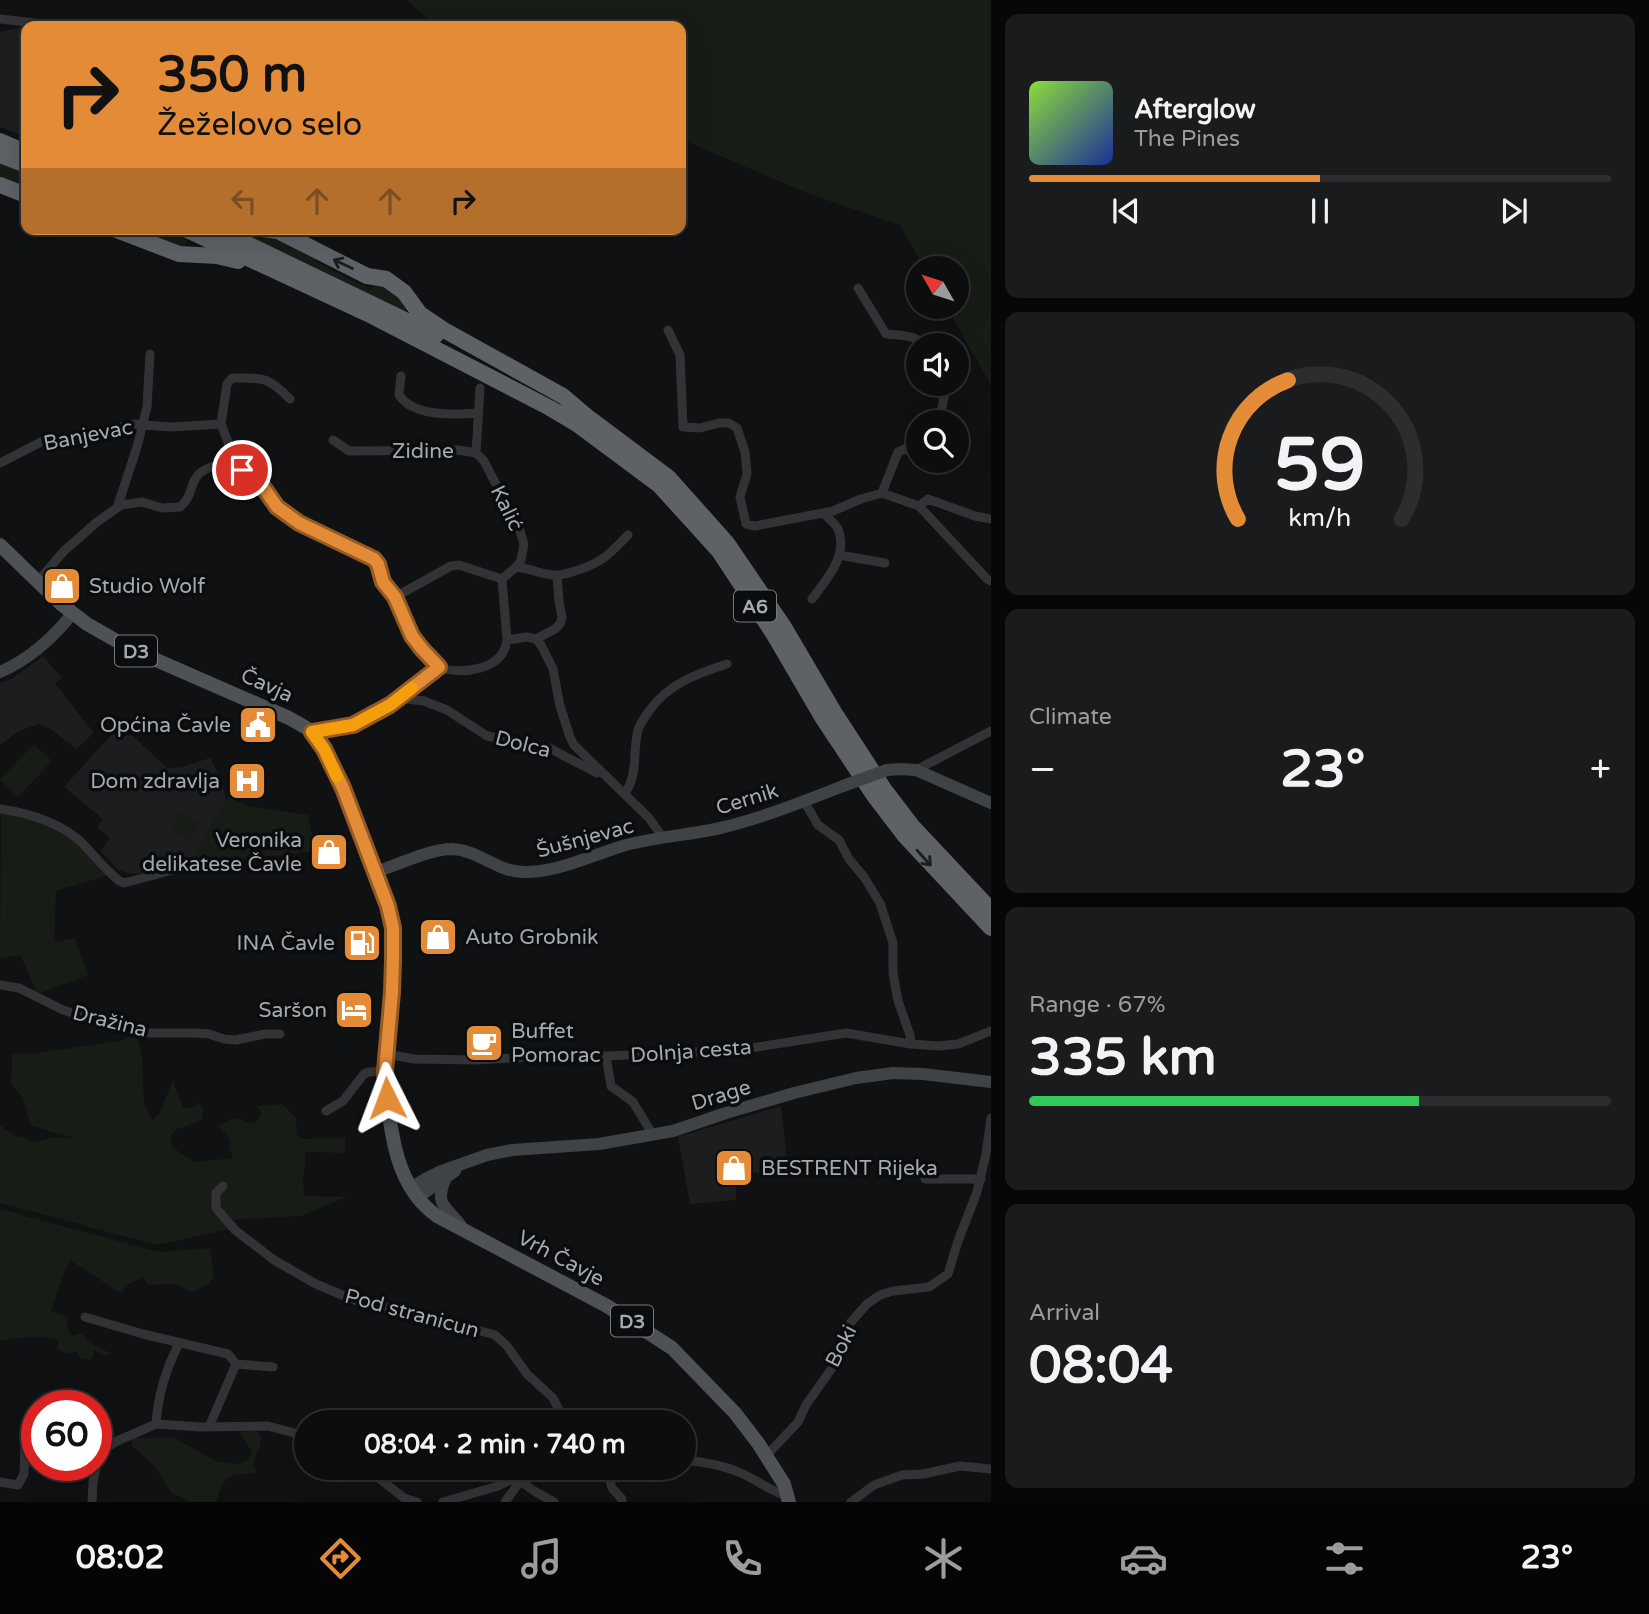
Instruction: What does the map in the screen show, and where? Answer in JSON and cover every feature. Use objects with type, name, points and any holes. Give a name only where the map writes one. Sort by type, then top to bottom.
[{"type":"highway","points":[[0,141],[21,150]]},
{"type":"highway","points":[[0,155],[21,163]]},
{"type":"highway","points":[[0,185],[21,193]]},
{"type":"highway","points":[[130,235],[179,254],[226,257],[254,267],[411,342],[450,356]]},
{"type":"highway","name":"A6","points":[[198,235],[450,356],[568,419],[659,485],[719,551],[773,633],[847,757],[882,807],[913,845],[991,928]]},
{"type":"highway","name":"A6","points":[[227,235],[362,298],[551,395],[589,418],[669,478],[727,543],[784,627],[834,712],[884,789],[914,827],[991,910]]},
{"type":"highway","points":[[286,235],[367,276],[386,279],[404,292],[420,314],[563,396],[589,418]]},
{"type":"main road","name":"D3","points":[[0,545],[38,581]]},
{"type":"main road","name":"Čavja","points":[[38,581],[72,614],[87,624],[131,649],[289,718],[312,732],[324,749],[343,788],[374,867],[393,928],[392,992],[385,1071],[395,1152],[412,1190]]},
{"type":"main road","points":[[0,672],[41,648],[72,614]]},
{"type":"main road","name":"Cernik","points":[[660,838],[746,821],[887,770],[916,770]]},
{"type":"main road","points":[[916,770],[991,803]]},
{"type":"main road","name":"Šušnjevac","points":[[374,867],[386,860],[401,862],[452,849],[476,855],[513,872],[530,872],[660,838]]},
{"type":"main road","name":"Drage","points":[[412,1190],[439,1172],[487,1155],[512,1150],[599,1144],[673,1131],[794,1093],[856,1078],[903,1073],[989,1080]]},
{"type":"main road","name":"Drage","points":[[412,1190],[424,1193],[471,1161]]},
{"type":"main road","points":[[447,1177],[442,1187],[441,1201],[464,1231]]},
{"type":"main road","name":"Vrh Čavje","points":[[412,1190],[431,1212],[607,1306],[663,1341],[735,1413],[785,1483],[788,1499]]},
{"type":"street","points":[[0,19],[21,21]]},
{"type":"street","points":[[858,288],[886,334],[906,336]]},
{"type":"street","points":[[668,330],[680,355],[683,427],[700,428],[729,423],[737,428],[745,452],[747,474],[740,497],[746,524],[755,526],[833,511],[882,493],[919,506],[991,581]]},
{"type":"street","points":[[117,508],[147,407],[150,354]]},
{"type":"street","name":"Zidine","points":[[401,376],[399,395],[409,404],[439,414],[478,413]]},
{"type":"street","points":[[229,464],[228,442],[221,424],[227,384],[232,378],[262,378],[276,385],[290,399]]},
{"type":"street","name":"Zidine","points":[[334,440],[349,450],[458,450],[476,453],[480,388]]},
{"type":"street","name":"Banjevac","points":[[0,463],[43,441],[99,433],[132,424],[172,428],[221,424]]},
{"type":"street","points":[[882,493],[898,452],[906,449]]},
{"type":"street","name":"Kalić","points":[[476,453],[484,461],[520,531],[524,544],[521,560],[516,567]]},
{"type":"street","points":[[38,581],[64,551],[121,505],[142,502],[162,508],[180,507],[189,496],[195,477],[219,464],[229,464],[242,470],[263,487],[277,507],[299,523],[374,559],[383,582],[395,597],[412,636],[439,667],[448,670],[477,670],[502,654],[507,640],[502,579]]},
{"type":"street","points":[[919,506],[928,499],[991,519]]},
{"type":"street","points":[[812,599],[832,571],[839,555],[841,541],[837,527],[824,513]]},
{"type":"street","points":[[502,579],[516,567],[557,576],[598,563],[628,535]]},
{"type":"street","points":[[839,555],[885,563]]},
{"type":"street","points":[[395,597],[451,566],[459,565],[502,579]]},
{"type":"street","points":[[507,640],[536,639],[560,624],[562,617],[557,576]]},
{"type":"street","points":[[536,639],[553,669],[560,706],[570,737],[581,753],[654,825],[660,838]]},
{"type":"street","points":[[625,794],[632,780],[638,727],[652,707],[670,689],[694,675],[727,664]]},
{"type":"street","points":[[312,732],[353,725],[390,705],[439,667]]},
{"type":"street","name":"Dolca","points":[[398,698],[424,701],[447,710],[487,736],[549,748],[609,779]]},
{"type":"street","points":[[916,770],[991,731]]},
{"type":"street","points":[[804,802],[818,825],[839,840],[880,903],[893,943],[893,973],[911,1044]]},
{"type":"street","points":[[0,809],[31,814],[63,829],[78,839],[110,873],[124,883],[177,869],[208,869]]},
{"type":"street","name":"Dražina","points":[[0,985],[19,988],[63,1010],[79,1015],[108,1018],[143,1032],[201,1034],[236,1040],[280,1034]]},
{"type":"street","name":"Dolnja cesta","points":[[386,1054],[414,1059],[477,1060],[606,1056],[745,1049],[846,1033],[938,1046],[958,1044],[991,1031]]},
{"type":"street","points":[[606,1056],[611,1086],[633,1102],[653,1135]]},
{"type":"street","points":[[326,1111],[343,1101],[364,1074],[385,1071]]},
{"type":"street","name":"Boki","points":[[766,1455],[798,1422],[806,1405],[832,1368],[851,1322],[867,1304],[880,1295],[893,1291],[929,1287],[948,1274],[981,1179],[991,1118]]},
{"type":"street","points":[[925,1179],[981,1179]]},
{"type":"street","name":"Pod stranicun","points":[[223,1186],[216,1193],[216,1208],[235,1230],[274,1261],[314,1283],[360,1302],[413,1312],[495,1335],[508,1346],[527,1374],[553,1398],[558,1410]]},
{"type":"street","points":[[85,1317],[228,1354],[236,1364],[273,1367]]},
{"type":"street","points":[[156,1424],[157,1403],[178,1343]]},
{"type":"street","points":[[209,1427],[236,1364]]},
{"type":"street","points":[[112,1443],[156,1424],[268,1426],[294,1433]]},
{"type":"street","points":[[696,1461],[709,1462],[743,1474],[788,1499]]},
{"type":"street","points":[[850,1502],[874,1485],[902,1475],[923,1474],[960,1466],[991,1469]]},
{"type":"street","points":[[0,1482],[18,1485],[21,1480]]},
{"type":"street","points":[[381,1480],[404,1498],[417,1502]]},
{"type":"street","points":[[443,1502],[515,1480]]},
{"type":"street","points":[[505,1502],[517,1480]]},
{"type":"street","points":[[519,1480],[554,1502]]},
{"type":"street","points":[[610,1480],[622,1502]]},
{"type":"street","points":[[92,1502],[93,1481]]},
{"type":"shaded area","points":[[406,0],[991,0],[991,385],[969,346],[969,333],[961,333],[953,319],[970,318],[970,256],[917,256],[900,225],[809,194],[686,141],[686,21],[430,21]]},
{"type":"shaded area","points":[[21,27],[21,135],[0,127],[0,32]]},
{"type":"shaded area","points":[[0,161],[21,169],[21,189],[0,181]]},
{"type":"shaded area","points":[[141,235],[178,235],[188,239],[182,249]]},
{"type":"shaded area","points":[[241,235],[274,235],[320,258],[315,261],[371,290],[375,284],[391,285],[407,309],[405,311]]},
{"type":"shaded area","points":[[43,656],[62,678],[55,683],[94,733],[76,749],[49,728],[38,724],[17,732],[0,745],[0,683],[13,678]]},
{"type":"shaded area","points":[[112,734],[133,736],[167,768],[182,767],[210,758],[221,780],[226,801],[192,862],[132,874],[118,870],[101,851],[110,838],[97,827],[103,819],[64,787]]},
{"type":"shaded area","points":[[34,744],[52,761],[18,797],[0,779]]},
{"type":"shaded area","points":[[228,797],[249,806],[308,815],[316,851],[232,860],[228,871],[189,867]]},
{"type":"shaded area","points":[[1,811],[31,818],[65,833],[108,875],[56,891],[54,942],[75,938],[88,975],[38,994],[20,955],[0,958]]},
{"type":"shaded area","points":[[181,812],[200,824],[190,840],[171,828]]},
{"type":"shaded area","points":[[136,1034],[142,1054],[144,1102],[152,1121],[159,1114],[173,1080],[183,1107],[192,1108],[200,1102],[203,1110],[202,1120],[175,1130],[170,1137],[172,1147],[195,1162],[233,1158],[229,1149],[231,1140],[218,1126],[233,1118],[249,1123],[258,1121],[261,1112],[257,1106],[282,1104],[296,1118],[297,1135],[305,1139],[345,1138],[345,1153],[306,1152],[303,1183],[305,1196],[347,1197],[301,1216],[227,1220],[231,1229],[157,1245],[0,1203],[0,1125],[15,1136],[24,1137],[32,1143],[49,1138],[74,1138],[31,1126],[23,1098],[11,1083],[12,1053],[30,1054],[119,1041]]},
{"type":"shaded area","points":[[781,1106],[788,1169],[737,1175],[736,1200],[690,1204],[678,1137]]},
{"type":"shaded area","points":[[0,1209],[159,1252],[210,1248],[214,1276],[209,1284],[192,1292],[175,1284],[148,1285],[143,1277],[120,1293],[71,1261],[51,1311],[68,1317],[67,1327],[72,1336],[81,1333],[95,1346],[113,1354],[103,1355],[95,1351],[91,1360],[81,1359],[76,1351],[67,1354],[58,1350],[58,1341],[51,1339],[29,1337],[0,1341]]},
{"type":"shaded area","points":[[255,1430],[261,1437],[253,1463],[257,1473],[229,1477],[222,1485],[216,1502],[191,1502],[172,1493],[154,1466],[133,1447],[130,1438],[175,1438],[218,1462],[237,1464],[247,1461],[252,1452],[240,1432]]},
{"type":"slow traffic","points":[[337,777],[324,749],[312,732],[353,725],[390,705],[412,688]]},
{"type":"place","name":"Studio Wolf","points":[[62,586]]},
{"type":"place","name":"Općina Čavle","points":[[258,725]]},
{"type":"place","name":"Dom zdravlja","points":[[247,781]]},
{"type":"place","name":"Veronika delikatese Čavle","points":[[329,852]]},
{"type":"place","name":"Auto Grobnik","points":[[438,937]]},
{"type":"place","name":"INA Čavle","points":[[362,943]]},
{"type":"place","name":"Saršon","points":[[354,1010]]},
{"type":"place","name":"Buffet Pomorac","points":[[484,1043]]},
{"type":"place","name":"BESTRENT Rijeka","points":[[734,1168]]},
{"type":"route","points":[[242,470],[263,487],[277,507],[299,523],[374,559],[384,585],[395,597],[412,636],[439,667],[390,705],[353,725],[312,732],[324,749],[343,788],[388,906],[393,928],[392,992],[385,1071],[387,1098]]}]
